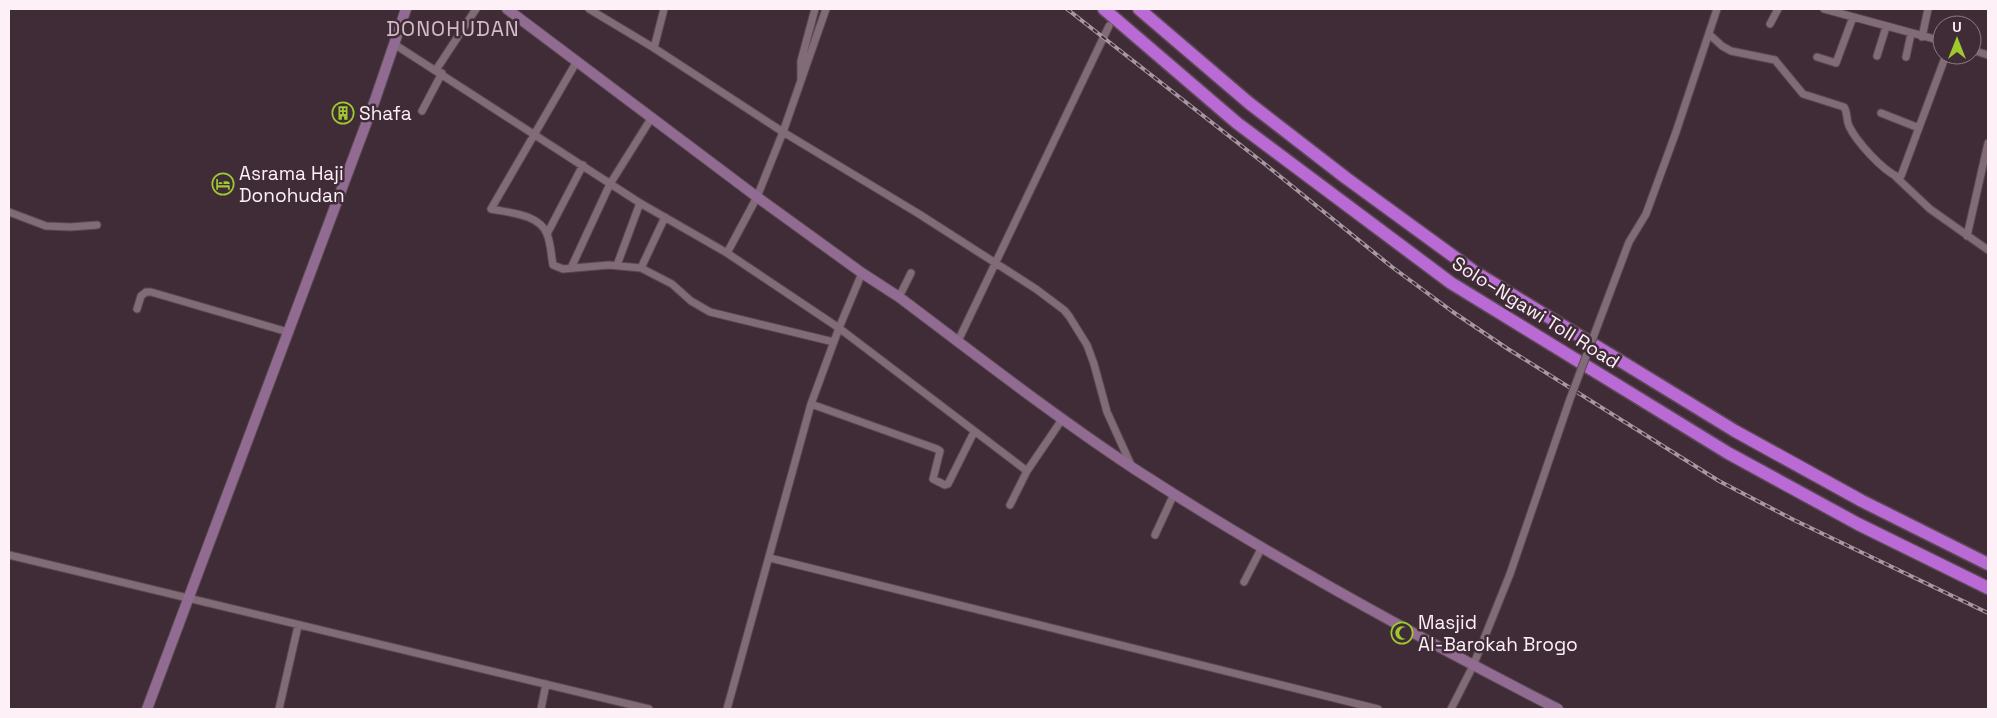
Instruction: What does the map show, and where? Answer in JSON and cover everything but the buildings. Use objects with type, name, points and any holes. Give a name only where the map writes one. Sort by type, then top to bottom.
[{"type":"highway","name":"Solo–Ngawi Toll Road","points":[[1104,9],[1237,123],[1451,283],[1728,453],[1858,524],[1988,588]]},
{"type":"highway","name":"Solo–Ngawi Toll Road","points":[[1139,9],[1257,109],[1346,178],[1475,272],[1735,431],[1862,501],[1988,564]]},
{"type":"main road","points":[[147,709],[406,9]]},
{"type":"main road","points":[[507,9],[757,197],[862,273],[899,297],[1132,467],[1261,549],[1473,666],[1558,709]]},
{"type":"street","points":[[422,111],[439,72],[476,9]]},
{"type":"street","points":[[589,9],[654,48],[783,132],[919,214],[1036,289],[1069,316],[1087,345],[1107,412],[1132,467]]},
{"type":"street","points":[[654,48],[664,9]]},
{"type":"street","points":[[801,80],[800,62],[815,9]]},
{"type":"street","points":[[727,253],[757,197],[783,132],[826,9]]},
{"type":"street","points":[[1450,709],[1473,666],[1510,574],[1570,399],[1629,242],[1646,214],[1676,132],[1717,9]]},
{"type":"street","points":[[1770,24],[1778,9]]},
{"type":"street","points":[[1824,9],[1850,14],[1886,27],[1932,39]]},
{"type":"street","points":[[1922,37],[1928,9]]},
{"type":"street","points":[[1817,57],[1836,63],[1850,14]]},
{"type":"street","points":[[958,341],[1109,26]]},
{"type":"street","points":[[1877,56],[1886,27]]},
{"type":"street","points":[[1709,34],[1722,46],[1731,50],[1773,60],[1803,94],[1844,107],[1847,111],[1848,125],[1860,142],[1930,209],[1988,250]]},
{"type":"street","points":[[1906,56],[1911,34]]},
{"type":"street","points":[[394,44],[640,203],[727,253],[839,328],[974,432],[1027,470]]},
{"type":"street","points":[[577,62],[491,209],[530,218],[539,223],[547,234],[553,265],[562,269],[618,265],[641,268],[672,284],[703,309],[834,342]]},
{"type":"street","points":[[1896,177],[1901,176],[1942,65]]},
{"type":"street","points":[[1881,113],[1919,128]]},
{"type":"street","points":[[571,268],[610,184],[652,117]]},
{"type":"street","points":[[1968,236],[1985,176],[1988,143]]},
{"type":"street","points":[[547,234],[583,165]]},
{"type":"street","points":[[618,265],[640,203]]},
{"type":"street","points":[[9,212],[46,226],[97,225]]},
{"type":"street","points":[[641,268],[665,217]]},
{"type":"street","points":[[727,709],[812,404],[839,328],[862,273]]},
{"type":"street","points":[[899,297],[911,273]]},
{"type":"street","points":[[136,309],[141,296],[146,292],[151,292],[288,332]]},
{"type":"street","points":[[812,404],[937,449],[940,451],[933,479],[945,485],[948,484],[974,432]]},
{"type":"street","points":[[1010,505],[1027,470],[1063,418]]},
{"type":"street","points":[[1155,535],[1174,494]]},
{"type":"street","points":[[1244,582],[1261,549]]},
{"type":"street","points":[[9,555],[188,597],[298,626],[546,684],[628,707],[649,709]]},
{"type":"street","points":[[770,558],[1378,709]]},
{"type":"street","points":[[279,708],[298,626]]},
{"type":"street","points":[[540,709],[546,684]]},
{"type":"railway","points":[[1067,9],[1266,165],[1392,267],[1453,312],[1508,349],[1719,481],[1794,520],[1988,613]]},
{"type":"place","name":"Shafa","points":[[343,113]]},
{"type":"place","name":"Asrama Haji Donohudan","points":[[223,184]]},
{"type":"place","name":"Masjid Al-Barokah Brogo","points":[[1402,633]]},
{"type":"district","name":"DONOHUDAN","points":[[453,29]]}]
